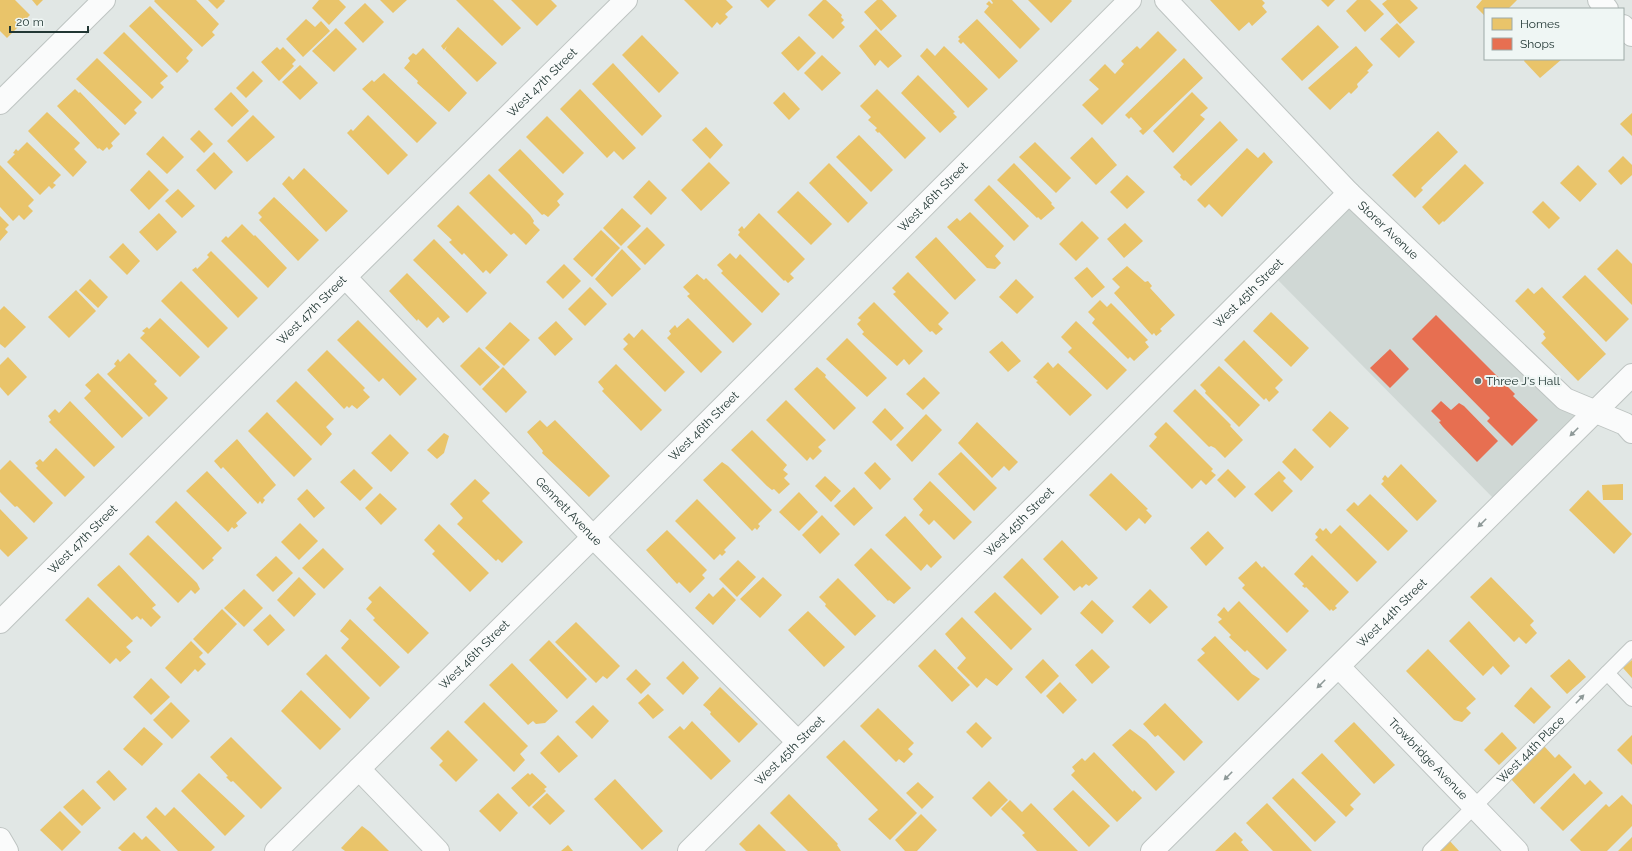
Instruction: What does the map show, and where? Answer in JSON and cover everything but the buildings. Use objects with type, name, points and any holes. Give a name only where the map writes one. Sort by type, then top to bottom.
[{"type":"street","points":[[0,103],[104,0]]},
{"type":"street","name":"West 47th Street","points":[[0,622],[344,277],[626,0]]},
{"type":"street","name":"West 46th Street","points":[[276,851],[593,537],[1130,0]]},
{"type":"street","name":"Storer Avenue","points":[[1166,0],[1349,193],[1565,399],[1624,424],[1632,432]]},
{"type":"street","points":[[1598,0],[1606,8]]},
{"type":"street","points":[[1624,27],[1632,35]]},
{"type":"street","name":"West 45th Street","points":[[689,851],[1349,193]]},
{"type":"street","name":"Gennett Avenue","points":[[344,277],[593,537],[798,742]]},
{"type":"street","name":"West 44th Street","points":[[1152,851],[1632,375]]},
{"type":"street","name":"Trowbridge Avenue","points":[[1339,667],[1517,851]]},
{"type":"street","points":[[359,769],[438,851]]},
{"type":"street","points":[[0,839],[7,851]]},
{"type":"lane","name":"West 44th Place","points":[[1430,851],[1475,808],[1632,648]]},
{"type":"lane","points":[[1606,673],[1632,698]]},
{"type":"shaded area","points":[[1349,193],[1594,411],[1500,505],[1270,272]]},
{"type":"place","name":"Three J's Hall","points":[[1478,381]]}]
